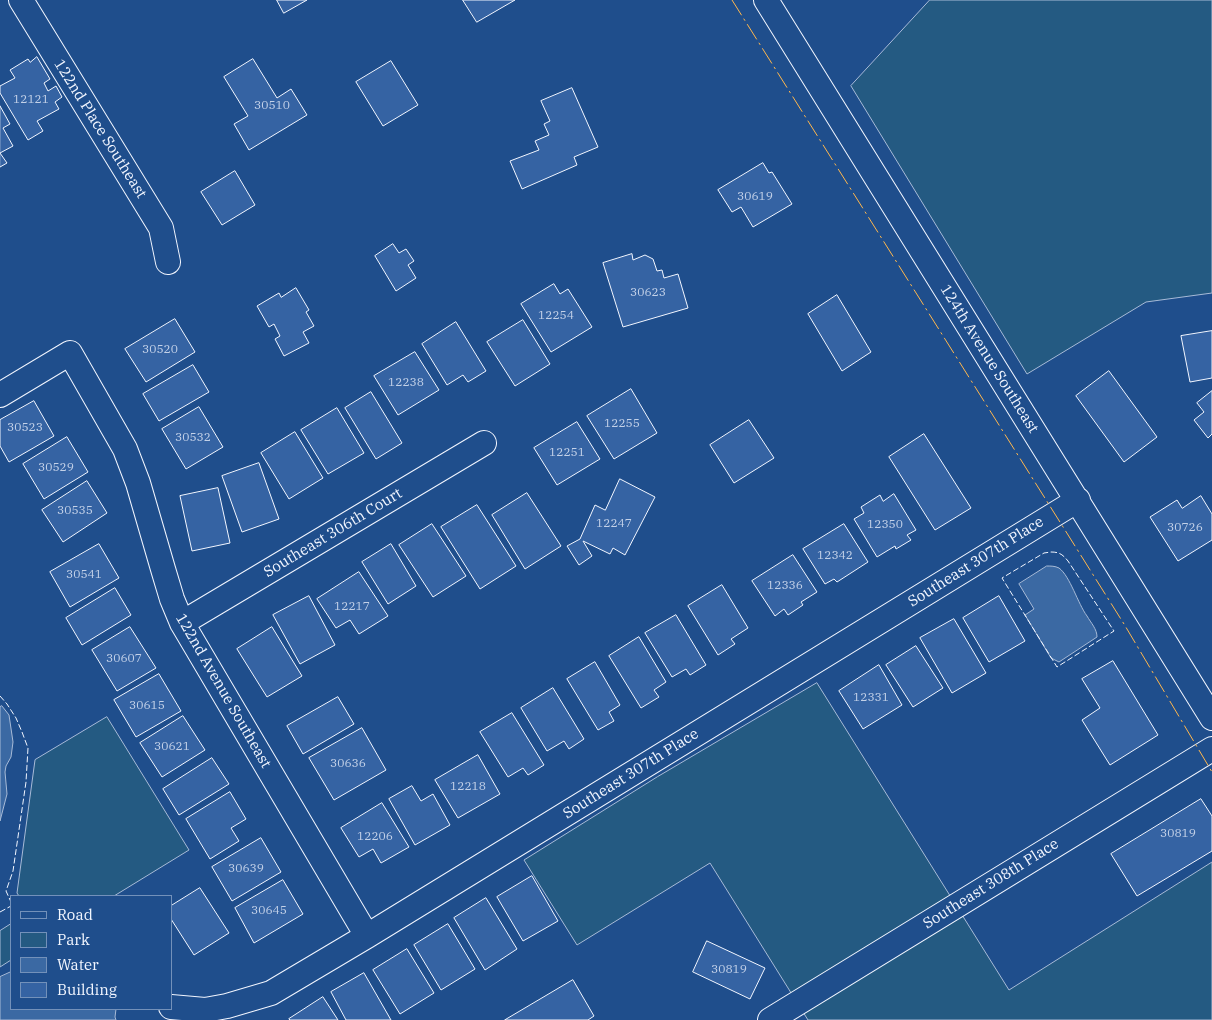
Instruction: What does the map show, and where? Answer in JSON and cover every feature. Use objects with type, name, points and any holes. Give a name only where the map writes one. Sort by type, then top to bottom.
[{"type":"street","name":"122nd Place Southeast","points":[[20,0],[162,228],[168,262]]},
{"type":"street","name":"124th Avenue Southeast","points":[[766,0],[1212,718]]},
{"type":"street","name":"122nd Avenue Southeast","points":[[0,395],[70,352],[125,449],[138,483],[162,569],[182,623],[367,936]]},
{"type":"street","name":"Southeast 306th Court","points":[[182,623],[484,444]]},
{"type":"street","name":"Southeast 307th Place","points":[[172,1007],[205,1010],[227,1006],[271,993],[1078,500]]},
{"type":"street","name":"Southeast 308th Place","points":[[770,1020],[1212,749]]},
{"type":"green space","points":[[930,0],[1212,0],[1212,293],[1146,302],[1027,374],[851,86]]},
{"type":"green space","points":[[817,683],[1009,990],[1212,862],[1212,1020],[808,1020],[710,863],[577,945],[524,860],[657,777]]},
{"type":"green space","points":[[107,717],[189,850],[116,895],[18,895],[17,893],[35,760]]},
{"type":"green space","points":[[10,925],[10,961],[0,967],[0,931]]},
{"type":"water","points":[[1047,566],[1058,567],[1063,572],[1097,634],[1097,637],[1059,662],[1051,658],[1025,615],[1034,609],[1019,584]]},
{"type":"water","points":[[2,706],[9,715],[13,742],[11,757],[5,772],[7,794],[0,821],[0,707]]},
{"type":"water","points":[[10,972],[10,1010],[116,1010],[116,1020],[0,1020],[0,977]]},
{"type":"building","points":[[277,0],[307,0],[284,13]]},
{"type":"building","points":[[463,0],[515,0],[477,22]]},
{"type":"building","points":[[37,57],[50,79],[44,83],[48,91],[56,86],[62,97],[55,102],[59,109],[37,121],[43,131],[28,140],[0,93],[0,86],[15,78],[10,70],[28,59],[30,62]]},
{"type":"building","points":[[253,59],[277,98],[291,89],[307,115],[249,150],[234,124],[248,116],[224,77]]},
{"type":"building","points":[[391,61],[418,105],[383,126],[356,82]]},
{"type":"building","points":[[572,88],[598,147],[574,157],[577,165],[522,189],[510,161],[539,150],[535,141],[549,135],[544,124],[550,121],[541,101]]},
{"type":"building","points":[[0,106],[10,124],[3,128],[13,146],[0,153]]},
{"type":"building","points":[[0,153],[7,163],[0,167]]},
{"type":"building","points":[[763,163],[769,173],[772,172],[792,204],[753,227],[741,207],[732,212],[718,190]]},
{"type":"building","points":[[235,171],[255,205],[222,225],[201,192]]},
{"type":"building","points":[[393,244],[399,253],[406,249],[414,261],[408,265],[416,278],[396,291],[375,256]]},
{"type":"building","points":[[632,254],[633,260],[645,255],[653,259],[657,271],[662,270],[664,278],[678,274],[688,308],[623,327],[603,263]]},
{"type":"building","points":[[554,284],[560,294],[568,289],[592,327],[551,352],[521,304]]},
{"type":"building","points":[[296,288],[309,310],[306,312],[314,326],[303,332],[309,343],[284,356],[275,339],[280,336],[274,324],[269,327],[257,306],[279,293],[281,297]]},
{"type":"building","points":[[837,295],[871,352],[842,371],[808,314]]},
{"type":"building","points":[[175,319],[195,352],[146,382],[125,349]]},
{"type":"building","points":[[523,320],[550,364],[515,386],[487,342]]},
{"type":"building","points":[[456,322],[486,371],[468,382],[463,375],[447,385],[422,344]]},
{"type":"building","points":[[1212,331],[1212,378],[1190,382],[1181,336]]},
{"type":"building","points":[[415,352],[439,390],[398,415],[374,376]]},
{"type":"building","points":[[193,365],[209,392],[159,421],[143,394]]},
{"type":"building","points":[[1109,371],[1157,437],[1124,462],[1076,396]]},
{"type":"building","points":[[631,389],[657,433],[614,459],[587,416]]},
{"type":"building","points":[[1212,391],[1212,434],[1208,438],[1194,420],[1204,412],[1197,403]]},
{"type":"building","points":[[371,392],[402,443],[376,459],[345,408]]},
{"type":"building","points":[[34,401],[54,436],[9,462],[0,446],[0,420]]},
{"type":"building","points":[[199,407],[223,447],[186,469],[162,429]]},
{"type":"building","points":[[337,408],[364,453],[328,474],[301,430]]},
{"type":"building","points":[[749,420],[774,458],[734,483],[710,445]]},
{"type":"building","points":[[577,422],[600,459],[557,485],[534,448]]},
{"type":"building","points":[[295,432],[323,478],[289,499],[261,453]]},
{"type":"building","points":[[924,434],[971,508],[935,530],[889,457]]},
{"type":"building","points":[[67,437],[88,472],[44,499],[23,464]]},
{"type":"building","points":[[259,463],[279,519],[242,532],[222,476]]},
{"type":"building","points":[[620,479],[655,497],[625,555],[613,548],[610,554],[583,541],[592,556],[579,565],[567,546],[580,539],[595,505],[605,510]]},
{"type":"building","points":[[87,481],[107,513],[63,542],[42,510]]},
{"type":"building","points":[[218,488],[230,543],[192,551],[180,496]]},
{"type":"building","points":[[527,493],[561,546],[525,569],[492,515]]},
{"type":"building","points":[[894,494],[916,530],[907,535],[911,540],[896,549],[895,546],[877,557],[854,519],[864,513],[861,507],[880,495],[883,501]]},
{"type":"building","points":[[1201,496],[1212,514],[1212,540],[1178,561],[1150,517],[1177,500],[1182,508]]},
{"type":"building","points":[[477,505],[516,566],[480,589],[441,527]]},
{"type":"building","points":[[432,524],[466,576],[433,597],[399,545]]},
{"type":"building","points":[[844,524],[868,562],[837,582],[834,579],[825,584],[803,549]]},
{"type":"building","points":[[99,544],[119,578],[70,607],[50,572]]},
{"type":"building","points":[[391,544],[416,586],[388,604],[362,562]]},
{"type":"building","points":[[793,555],[817,592],[801,602],[803,605],[788,615],[784,609],[775,616],[752,581]]},
{"type":"building","points":[[359,572],[388,616],[359,634],[350,620],[336,628],[317,599]]},
{"type":"building","points":[[722,585],[748,628],[731,639],[735,644],[718,655],[688,606]]},
{"type":"building","points":[[115,588],[131,615],[82,645],[66,618]]},
{"type":"building","points":[[309,596],[335,645],[300,664],[273,615]]},
{"type":"building","points":[[999,596],[1025,641],[989,662],[963,618]]},
{"type":"building","points":[[676,615],[706,665],[690,675],[686,669],[672,677],[645,633]]},
{"type":"building","points":[[954,619],[986,673],[952,693],[920,638]]},
{"type":"building","points":[[130,627],[156,668],[117,691],[92,650]]},
{"type":"building","points":[[272,627],[302,676],[267,697],[237,649]]},
{"type":"building","points":[[639,637],[666,682],[654,690],[659,697],[641,708],[609,656]]},
{"type":"building","points":[[916,646],[943,688],[913,707],[886,665]]},
{"type":"building","points":[[1113,661],[1158,735],[1110,765],[1082,720],[1100,708],[1082,679]]},
{"type":"building","points":[[595,662],[620,705],[609,712],[614,721],[598,730],[567,679]]},
{"type":"building","points":[[879,665],[902,705],[863,729],[839,691]]},
{"type":"building","points":[[159,674],[181,711],[136,737],[114,700]]},
{"type":"building","points":[[553,688],[584,739],[569,749],[564,741],[547,751],[521,708]]},
{"type":"building","points":[[338,697],[354,724],[303,754],[287,726]]},
{"type":"building","points":[[512,713],[544,765],[528,775],[523,768],[508,777],[480,732]]},
{"type":"building","points":[[183,716],[205,750],[162,777],[140,743]]},
{"type":"building","points":[[362,728],[386,770],[334,800],[309,758]]},
{"type":"building","points":[[478,755],[500,794],[458,818],[435,780]]},
{"type":"building","points":[[212,758],[229,784],[179,815],[163,789]]},
{"type":"building","points":[[412,786],[421,801],[433,794],[450,825],[415,845],[389,799]]},
{"type":"building","points":[[230,792],[246,819],[231,828],[239,841],[210,859],[186,819]]},
{"type":"building","points":[[1201,799],[1212,816],[1212,851],[1137,896],[1111,854]]},
{"type":"building","points":[[382,803],[409,847],[381,863],[373,849],[359,857],[341,828]]},
{"type":"building","points":[[261,838],[281,872],[232,901],[212,867]]},
{"type":"building","points":[[532,876],[558,921],[523,941],[497,897]]},
{"type":"building","points":[[283,880],[303,914],[254,943],[235,908]]},
{"type":"building","points":[[200,888],[229,933],[194,955],[172,921],[172,905]]},
{"type":"building","points":[[486,898],[517,949],[485,970],[454,918]]},
{"type":"building","points":[[448,924],[475,969],[441,990],[414,945]]},
{"type":"building","points":[[707,941],[765,968],[750,999],[693,972]]},
{"type":"building","points":[[407,949],[434,993],[400,1014],[373,970]]},
{"type":"building","points":[[364,973],[391,1020],[346,1020],[331,992]]},
{"type":"building","points":[[573,980],[594,1016],[588,1020],[505,1020]]},
{"type":"building","points":[[323,997],[338,1020],[289,1019]]},
{"type":"fence","points":[[1051,552],[1061,554],[1068,561],[1114,631],[1057,667],[1002,578],[1044,553],[1051,552]]},
{"type":"fence","points":[[0,696],[16,718],[28,748],[26,782],[13,871],[6,891],[10,900]]},
{"type":"fence","points":[[0,912],[10,907]]},
{"type":"power","points":[[732,0],[1124,624],[1212,772]]}]
